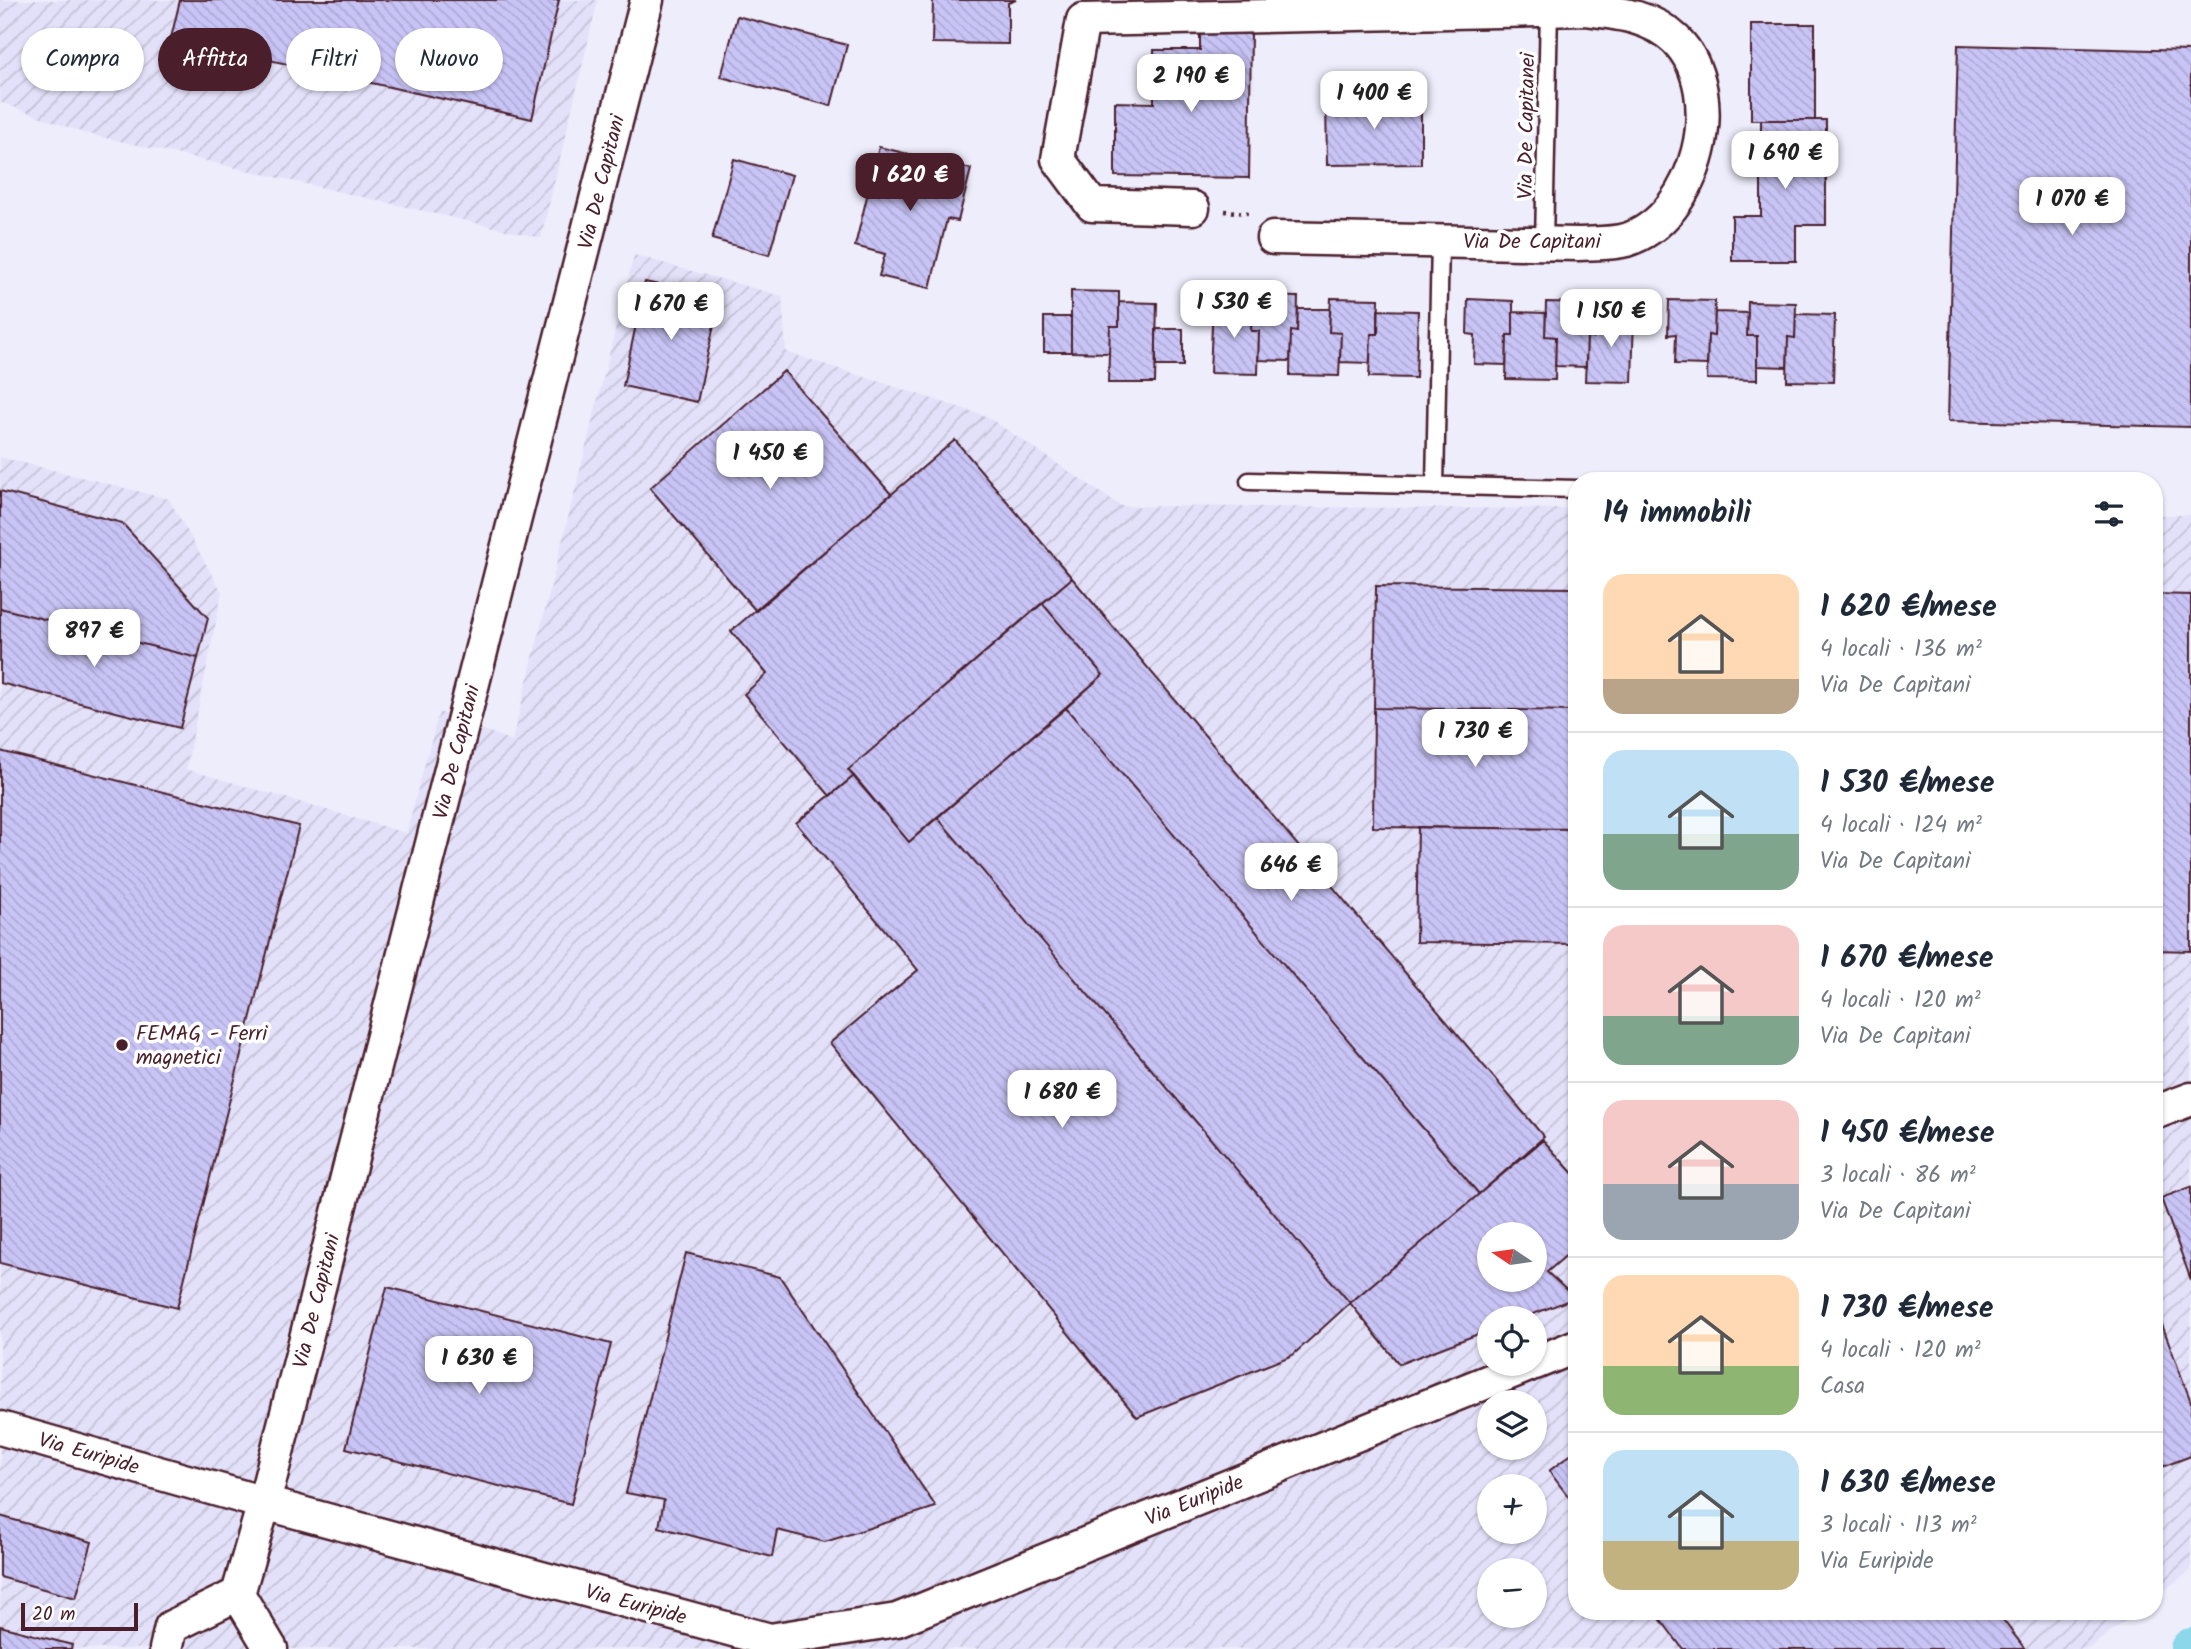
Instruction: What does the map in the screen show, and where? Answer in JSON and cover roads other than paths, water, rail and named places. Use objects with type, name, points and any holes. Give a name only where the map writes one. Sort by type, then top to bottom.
[{"type":"street","name":"Via De Capitani","points":[[238,1594],[264,1503],[647,0]]},
{"type":"street","name":"Via De Capitani","points":[[1193,208],[1092,205],[1058,159],[1084,7],[1586,9],[1636,15],[1676,40],[1696,73],[1702,104],[1700,147],[1686,186],[1663,218],[1626,239],[1545,243],[1273,238]]},
{"type":"street","points":[[2163,1109],[2191,1098]]},
{"type":"street","name":"Via Euripide","points":[[1547,1358],[1568,1350]]},
{"type":"street","name":"Via Euripide","points":[[0,1428],[264,1503],[770,1640],[897,1620],[1502,1376]]},
{"type":"street","points":[[166,1649],[171,1627],[238,1594],[271,1649]]},
{"type":"lane","name":"Via De Capitanei","points":[[1545,243],[1549,9]]},
{"type":"lane","points":[[1435,486],[1440,241]]},
{"type":"lane","points":[[1249,481],[1568,489]]},
{"type":"place","name":"FEMAG - Ferri magnetici","points":[[122,1045]]}]
